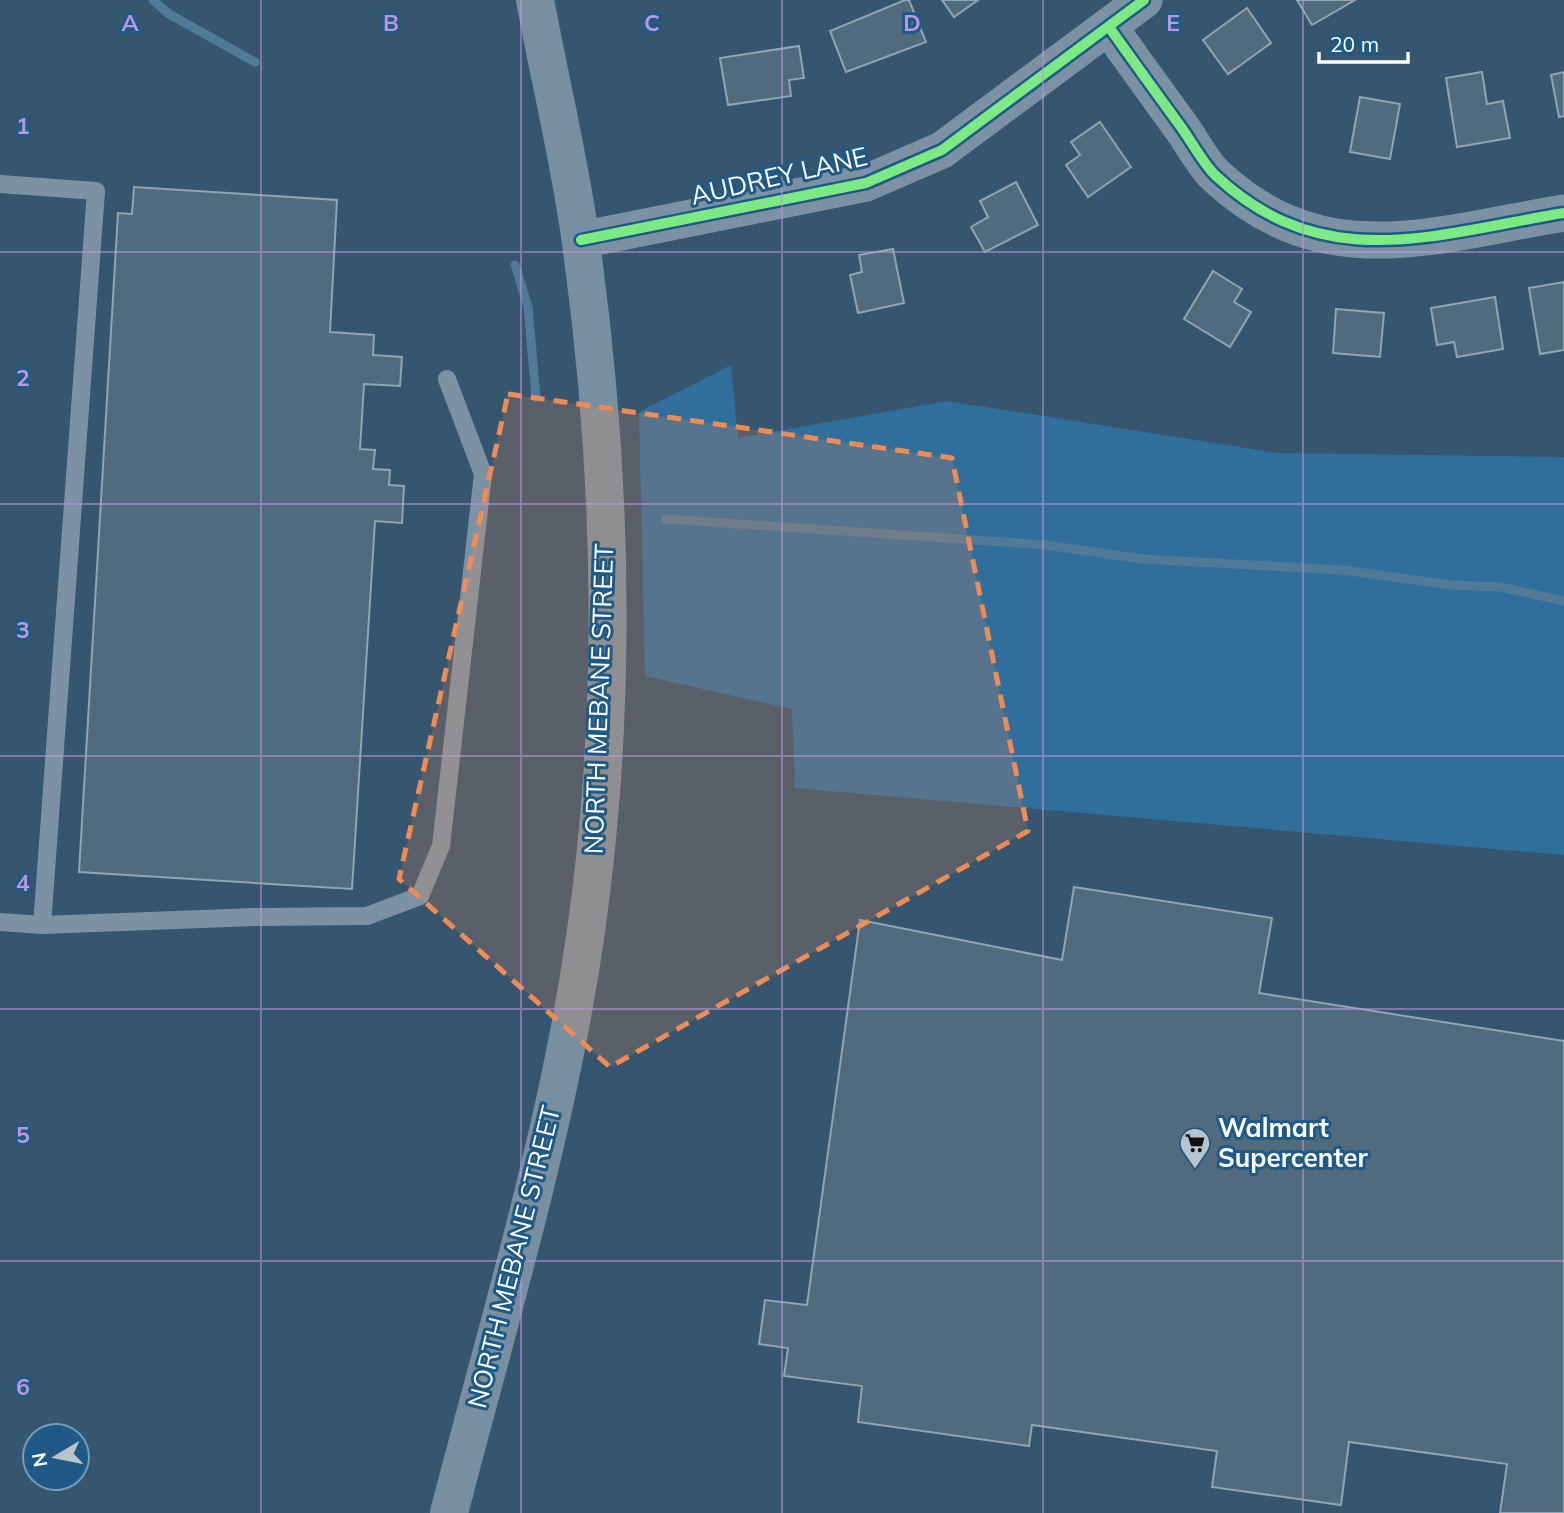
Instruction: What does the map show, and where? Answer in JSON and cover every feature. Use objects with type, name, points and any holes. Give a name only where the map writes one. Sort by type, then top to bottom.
[{"type":"main road","name":"NORTH MEBANE STREET","points":[[449,1513],[543,1156],[573,1009],[594,860],[607,638],[606,536],[597,382],[581,240],[535,0]]},
{"type":"street","name":"AUDREY LANE","points":[[581,240],[866,183],[942,150],[1144,0]]},
{"type":"street","points":[[1109,27],[1214,174],[1265,214],[1307,232],[1350,241],[1392,240],[1564,213]]},
{"type":"lane","points":[[0,184],[96,191],[42,925]]},
{"type":"lane","points":[[0,922],[42,925],[242,917],[367,916],[420,896],[441,846],[482,474],[447,379]]},
{"type":"highlighted area","points":[[508,394],[952,458],[1028,831],[610,1067],[399,879]]},
{"type":"shaded area","points":[[731,365],[738,438],[947,401],[1277,453],[1564,457],[1564,855],[795,788],[792,709],[645,676],[639,412]]},
{"type":"building","points":[[909,0],[926,42],[846,72],[830,31]]},
{"type":"building","points":[[942,0],[978,0],[954,17]]},
{"type":"building","points":[[1297,0],[1355,0],[1312,25]]},
{"type":"building","points":[[1247,8],[1271,43],[1228,74],[1203,40]]},
{"type":"building","points":[[799,46],[804,78],[789,80],[791,96],[728,105],[720,58]]},
{"type":"building","points":[[1482,72],[1487,104],[1503,101],[1510,138],[1457,147],[1446,78]]},
{"type":"building","points":[[1564,72],[1564,116],[1559,117],[1551,75]]},
{"type":"building","points":[[1360,97],[1400,104],[1390,159],[1350,152]]},
{"type":"building","points":[[1100,122],[1131,167],[1088,197],[1066,165],[1080,155],[1071,142]]},
{"type":"building","points":[[1016,182],[1038,225],[985,252],[971,227],[988,217],[980,201]]},
{"type":"building","points":[[134,187],[337,200],[330,332],[374,335],[373,355],[402,357],[400,386],[364,384],[360,449],[375,450],[373,469],[390,470],[389,485],[404,486],[402,523],[375,521],[352,889],[79,872],[118,213],[132,214]]},
{"type":"building","points":[[893,249],[904,303],[858,313],[850,275],[862,272],[859,255]]},
{"type":"building","points":[[1213,271],[1242,289],[1234,302],[1251,312],[1230,347],[1184,319]]},
{"type":"building","points":[[1564,282],[1564,350],[1540,354],[1529,288]]},
{"type":"building","points":[[1495,297],[1503,349],[1457,357],[1454,342],[1437,345],[1431,308]]},
{"type":"building","points":[[1336,309],[1384,313],[1380,357],[1333,353]]},
{"type":"building","name":"Walmart Supercenter","points":[[1074,887],[1272,918],[1259,993],[1564,1041],[1564,1513],[1500,1513],[1507,1464],[1349,1442],[1341,1505],[1212,1487],[1217,1451],[1032,1425],[1029,1446],[858,1422],[862,1386],[784,1376],[788,1348],[759,1344],[765,1300],[807,1305],[860,920],[1062,960]]},
{"type":"waterway","points":[[153,0],[169,14],[255,62]]},
{"type":"waterway","points":[[515,265],[528,307],[536,397]]},
{"type":"waterway","points":[[666,519],[1046,545],[1142,559],[1343,570],[1451,585],[1501,587],[1564,601]]},
{"type":"cycle path","points":[[581,240],[866,183],[942,150],[1144,0]]},
{"type":"cycle path","points":[[1109,27],[1215,175],[1256,207],[1297,227],[1339,237],[1382,240],[1425,237],[1564,213]]},
{"type":"place","name":"Walmart Supercenter","points":[[1195,1170]]}]
